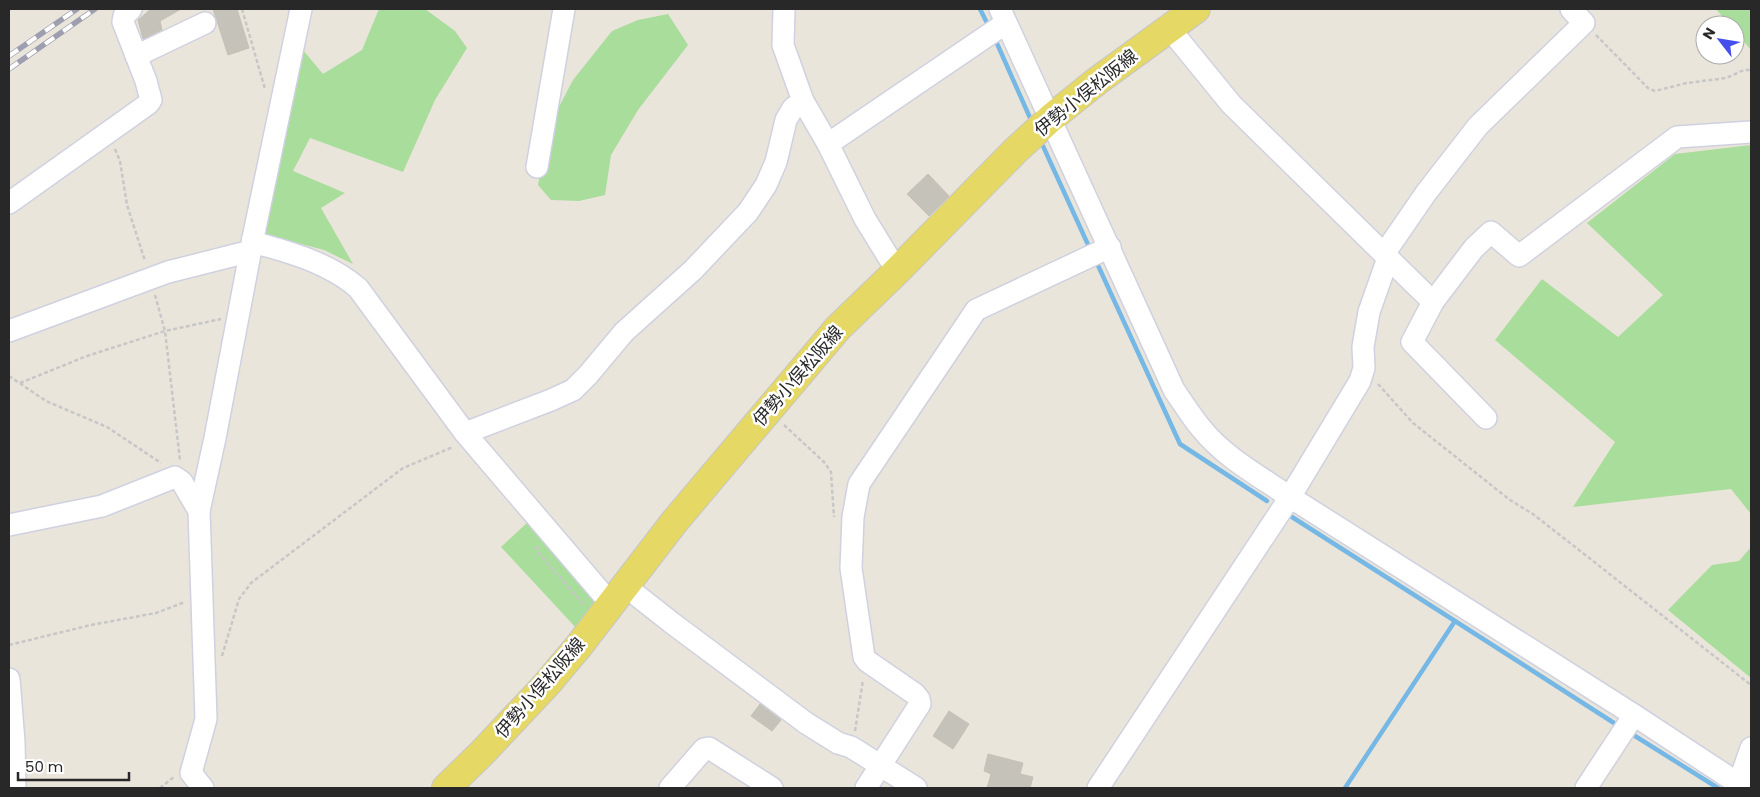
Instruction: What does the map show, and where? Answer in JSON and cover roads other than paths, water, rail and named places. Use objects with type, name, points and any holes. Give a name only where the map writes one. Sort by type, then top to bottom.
[{"type":"main road","name":"伊勢小俣松阪線","points":[[446,788],[482,754],[546,686],[675,521],[838,328],[898,271],[1015,151],[1052,118],[1097,81],[1196,9]]},
{"type":"street","points":[[9,203],[109,134],[151,100],[122,22],[124,16],[131,9]]},
{"type":"street","points":[[203,788],[191,774],[206,719],[199,511],[301,9]]},
{"type":"street","points":[[537,167],[564,9]]},
{"type":"street","points":[[784,9],[783,45],[803,101],[828,144],[865,218],[898,271]]},
{"type":"street","points":[[1098,788],[1290,497],[1360,381],[1364,368],[1363,347],[1369,312],[1386,256],[1426,193],[1478,126],[1578,16]]},
{"type":"street","points":[[136,56],[205,23]]},
{"type":"street","points":[[828,144],[998,24],[1052,118],[1099,253],[1174,390],[1201,429],[1235,459],[1290,497],[1634,715],[1741,787],[1751,748]]},
{"type":"street","points":[[1169,28],[1231,104],[1433,302]]},
{"type":"street","points":[[467,435],[573,390],[624,332],[693,270],[748,212],[766,185],[776,162],[786,120],[793,108],[803,101]]},
{"type":"street","points":[[1486,418],[1412,342],[1433,302],[1474,248],[1491,232],[1518,256],[1677,137],[1751,132]]},
{"type":"street","points":[[9,331],[150,278],[252,244],[258,243],[311,260],[328,268],[349,280],[358,288],[467,435],[611,604],[672,623],[806,723],[916,788]]},
{"type":"street","points":[[866,788],[920,704],[915,694],[864,657],[851,568],[853,517],[859,484],[976,310],[1099,253]]},
{"type":"street","points":[[9,525],[102,506],[175,478],[180,479],[199,511]]},
{"type":"street","points":[[9,679],[14,742],[15,788]]},
{"type":"street","points":[[1586,788],[1634,715]]},
{"type":"street","points":[[670,788],[704,749],[709,748],[772,788]]},
{"type":"waterway","points":[[980,9],[989,27]]},
{"type":"waterway","points":[[995,39],[1031,120]]},
{"type":"waterway","points":[[1043,146],[1090,249]]},
{"type":"waterway","points":[[1096,261],[1180,444],[1267,501]]},
{"type":"waterway","points":[[1292,517],[1455,621],[1345,788]]},
{"type":"waterway","points":[[1455,621],[1614,723]]},
{"type":"waterway","points":[[1635,736],[1718,788]]},
{"type":"railway","points":[[9,56],[77,9]]},
{"type":"railway","points":[[9,69],[95,9]]}]
